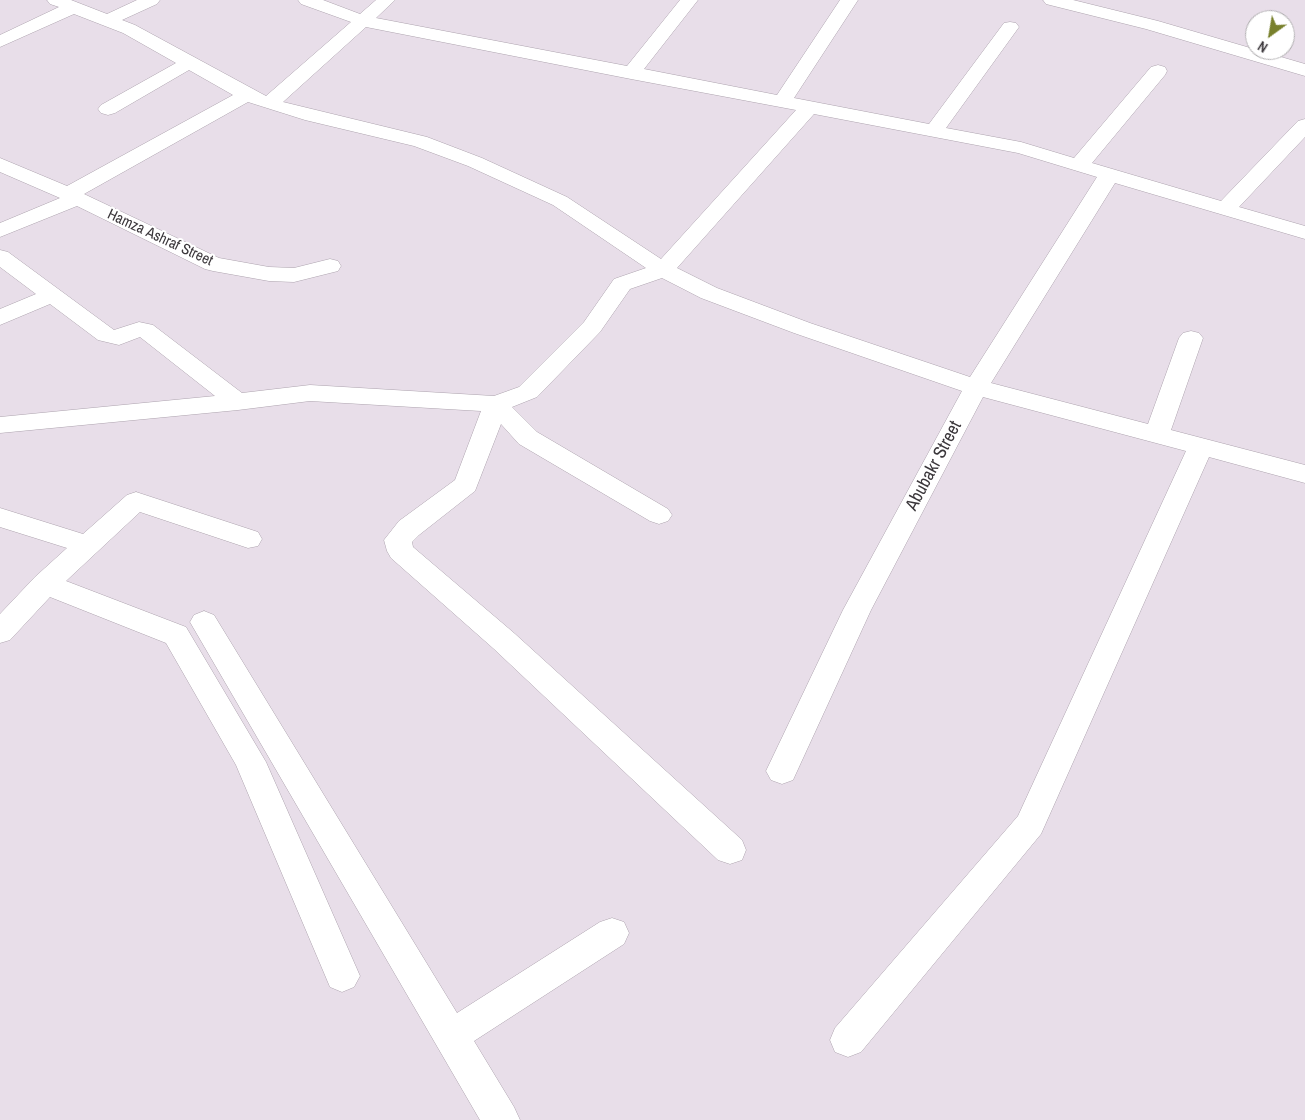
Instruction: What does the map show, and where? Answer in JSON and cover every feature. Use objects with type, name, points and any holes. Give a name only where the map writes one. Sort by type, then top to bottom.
[{"type":"street","points":[[108,20],[151,0]]},
{"type":"street","points":[[306,0],[364,21],[1021,148],[1305,233]]},
{"type":"street","points":[[269,104],[386,0]]},
{"type":"street","points":[[631,73],[688,0]]},
{"type":"street","points":[[782,102],[849,0]]},
{"type":"street","points":[[1056,0],[1152,25],[1305,70]]},
{"type":"street","points":[[0,42],[64,4],[108,20],[248,95],[269,104],[420,141],[475,162],[560,201],[663,270],[709,293],[784,321],[976,386],[1305,474]]},
{"type":"street","points":[[934,131],[1010,27]]},
{"type":"street","points":[[108,109],[189,63]]},
{"type":"street","points":[[1079,165],[1158,71]]},
{"type":"street","points":[[0,231],[73,197],[248,95]]},
{"type":"street","points":[[0,425],[238,402],[310,393],[496,404],[528,392],[592,327],[622,284],[663,270],[809,107]]},
{"type":"street","points":[[1225,209],[1305,126]]},
{"type":"street","name":"Hamza Ashraf Street","points":[[0,164],[213,264],[269,274],[294,275],[330,266]]},
{"type":"street","name":"Abubakr Street","points":[[782,771],[857,610],[976,386],[1109,175]]},
{"type":"street","points":[[0,257],[106,335],[120,338],[139,329],[146,330],[238,402]]},
{"type":"street","points":[[0,318],[52,295]]},
{"type":"street","points":[[1157,434],[1191,338]]},
{"type":"street","points":[[496,404],[528,438],[658,515]]},
{"type":"street","points":[[496,404],[466,485],[409,528],[398,540],[402,552],[504,641],[730,850]]},
{"type":"street","points":[[848,1040],[1030,825],[1201,447]]},
{"type":"street","points":[[0,632],[45,584],[136,501],[248,539]]},
{"type":"street","points":[[0,517],[88,545]]},
{"type":"street","points":[[45,584],[176,635],[250,762],[342,976]]},
{"type":"street","points":[[204,622],[502,1120]]},
{"type":"street","points":[[451,1036],[612,933]]}]
